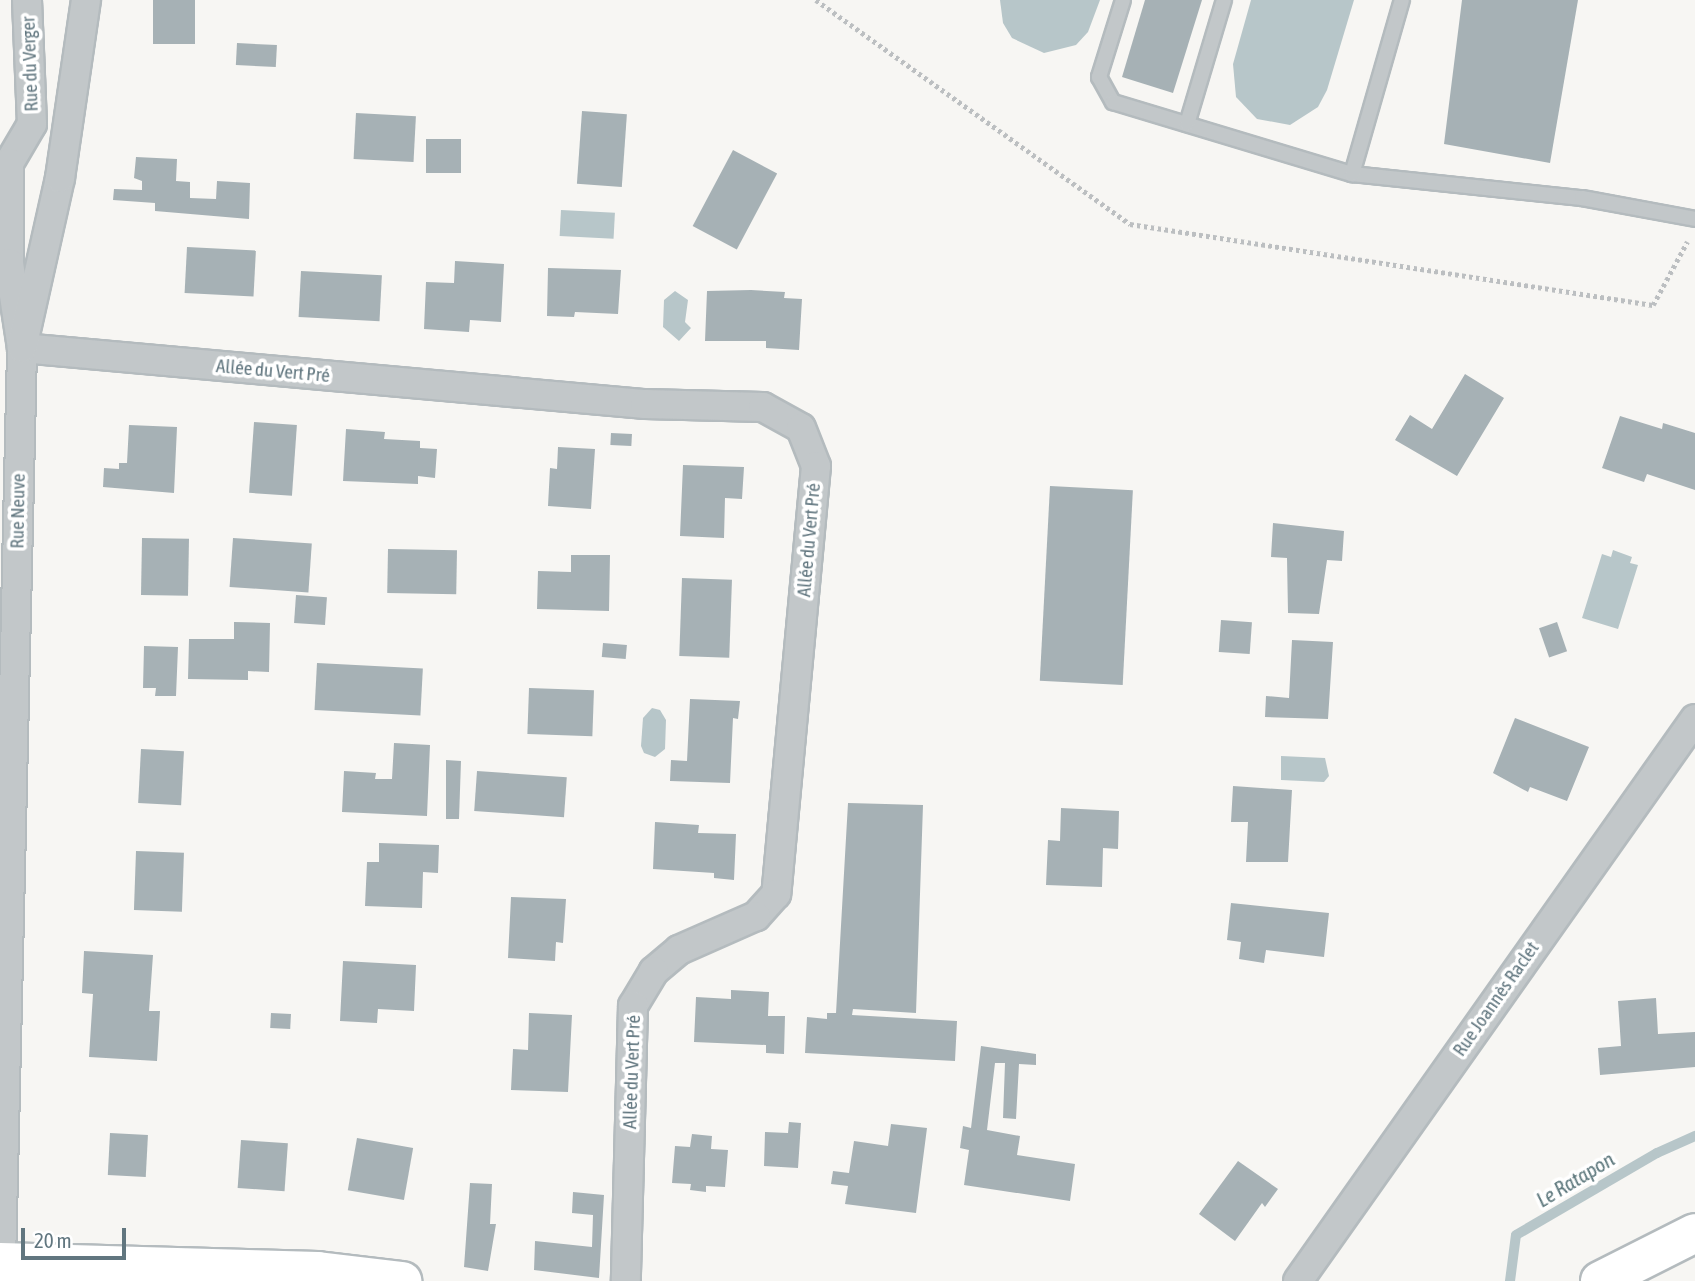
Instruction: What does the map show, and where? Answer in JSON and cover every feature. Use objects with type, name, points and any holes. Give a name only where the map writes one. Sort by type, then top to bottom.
[{"type":"main road","points":[[1600,1281],[1695,1233]]},
{"type":"main road","points":[[1,1262],[318,1271],[402,1281]]},
{"type":"street","name":"Rue du Verger","points":[[9,163],[32,124],[27,0]]},
{"type":"street","name":"Rue Neuve","points":[[1,1262],[9,497],[22,348],[60,178],[86,0]]},
{"type":"street","name":"Rue Neuve","points":[[9,163],[9,263],[22,348]]},
{"type":"street","name":"Allée du Vert Pré","points":[[22,348],[645,404],[763,407],[802,428],[816,466],[776,894],[757,916],[679,950],[654,971],[633,1006],[626,1281]]},
{"type":"street","name":"Rue Joannès Raclet","points":[[1298,1281],[1695,719]]},
{"type":"lane","points":[[1124,0],[1099,77],[1113,102],[1352,174],[1583,198],[1695,219]]},
{"type":"lane","points":[[1186,124],[1224,0]]},
{"type":"lane","points":[[1352,174],[1402,0]]},
{"type":"path","points":[[816,0],[1130,224],[1653,305],[1689,238]]},
{"type":"shaded area","points":[[1000,0],[1100,0],[1088,32],[1076,45],[1044,53],[1012,38],[1003,23]]},
{"type":"shaded area","points":[[1251,0],[1354,0],[1327,90],[1318,107],[1290,125],[1257,119],[1236,97],[1233,64]]},
{"type":"shaded area","points":[[561,210],[615,213],[614,239],[560,236]]},
{"type":"shaded area","points":[[675,291],[688,300],[685,322],[691,328],[679,341],[663,327],[664,300]]},
{"type":"shaded area","points":[[1613,550],[1632,557],[1630,563],[1638,565],[1618,629],[1582,618],[1602,554],[1611,557]]},
{"type":"shaded area","points":[[652,708],[660,710],[666,720],[665,749],[655,757],[644,753],[641,746],[643,718]]},
{"type":"shaded area","points":[[1281,756],[1325,758],[1329,776],[1324,782],[1281,780]]},
{"type":"building","points":[[153,0],[195,0],[195,44],[153,44]]},
{"type":"building","points":[[1145,0],[1202,0],[1173,93],[1122,77]]},
{"type":"building","points":[[1462,0],[1578,0],[1550,163],[1444,144]]},
{"type":"building","points":[[237,43],[277,45],[276,67],[236,65]]},
{"type":"building","points":[[582,111],[627,114],[622,187],[577,184]]},
{"type":"building","points":[[356,113],[416,116],[414,162],[354,159]]},
{"type":"building","points":[[426,139],[461,139],[461,173],[426,173]]},
{"type":"building","points":[[733,150],[777,173],[737,249],[693,226]]},
{"type":"building","points":[[136,157],[177,159],[176,181],[190,182],[190,198],[216,199],[217,181],[250,183],[249,219],[155,211],[155,203],[113,200],[114,189],[142,190],[142,181],[134,178]]},
{"type":"building","points":[[187,247],[256,251],[253,297],[185,293]]},
{"type":"building","points":[[455,261],[504,264],[501,322],[470,320],[469,332],[424,329],[426,282],[454,283]]},
{"type":"building","points":[[548,268],[621,270],[618,314],[575,312],[574,317],[547,316]]},
{"type":"building","points":[[301,271],[382,275],[379,321],[299,317]]},
{"type":"building","points":[[707,291],[785,292],[784,298],[802,299],[799,350],[766,348],[766,341],[705,341]]},
{"type":"building","points":[[1465,374],[1504,398],[1457,476],[1395,440],[1410,415],[1432,429]]},
{"type":"building","points":[[1620,416],[1662,429],[1663,423],[1695,433],[1695,490],[1647,474],[1644,482],[1602,468]]},
{"type":"building","points":[[254,422],[297,425],[292,496],[249,493]]},
{"type":"building","points":[[129,425],[177,427],[174,493],[103,487],[104,468],[119,469],[119,463],[127,463]]},
{"type":"building","points":[[346,429],[385,432],[384,439],[420,441],[420,448],[437,449],[435,478],[418,476],[418,484],[343,481]]},
{"type":"building","points":[[611,433],[632,434],[631,446],[610,445]]},
{"type":"building","points":[[558,447],[595,449],[591,509],[548,506],[550,468],[557,469]]},
{"type":"building","points":[[683,465],[744,467],[742,499],[725,498],[724,538],[680,536]]},
{"type":"building","points":[[1050,486],[1133,490],[1123,685],[1040,681]]},
{"type":"building","points":[[1273,523],[1344,531],[1342,561],[1327,560],[1319,614],[1288,613],[1287,558],[1271,557]]},
{"type":"building","points":[[142,538],[189,539],[188,596],[141,595]]},
{"type":"building","points":[[233,538],[312,544],[308,592],[230,587]]},
{"type":"building","points":[[388,549],[457,550],[456,594],[387,593]]},
{"type":"building","points":[[571,555],[610,555],[609,611],[537,609],[538,571],[571,572]]},
{"type":"building","points":[[682,578],[732,580],[729,658],[679,656]]},
{"type":"building","points":[[296,595],[327,597],[325,625],[294,623]]},
{"type":"building","points":[[1221,620],[1252,622],[1250,654],[1219,652]]},
{"type":"building","points":[[234,622],[270,623],[269,672],[248,671],[248,680],[188,679],[189,639],[234,639]]},
{"type":"building","points":[[1557,622],[1567,651],[1549,657],[1539,628]]},
{"type":"building","points":[[1292,640],[1333,642],[1328,719],[1265,717],[1266,696],[1289,698]]},
{"type":"building","points":[[603,643],[627,645],[626,659],[602,657]]},
{"type":"building","points":[[144,646],[178,647],[176,696],[155,696],[156,688],[143,688]]},
{"type":"building","points":[[317,663],[423,669],[420,715],[315,710]]},
{"type":"building","points":[[529,688],[594,690],[592,736],[527,734]]},
{"type":"building","points":[[690,699],[740,701],[738,719],[733,718],[730,783],[670,781],[671,760],[687,761]]},
{"type":"building","points":[[1515,718],[1589,747],[1567,801],[1530,787],[1528,792],[1493,773]]},
{"type":"building","points":[[394,743],[430,745],[427,816],[342,812],[344,771],[376,773],[375,779],[392,779]]},
{"type":"building","points":[[141,749],[184,751],[181,805],[138,803]]},
{"type":"building","points":[[446,760],[461,761],[459,819],[446,819]]},
{"type":"building","points":[[477,771],[567,777],[564,817],[474,811]]},
{"type":"building","points":[[1233,786],[1292,790],[1288,862],[1246,862],[1248,822],[1231,822]]},
{"type":"building","points":[[848,803],[923,805],[916,1013],[853,1009],[852,1015],[957,1021],[955,1061],[805,1053],[807,1017],[827,1019],[827,1013],[836,1013]]},
{"type":"building","points":[[1061,808],[1119,811],[1118,849],[1103,848],[1102,887],[1046,885],[1048,840],[1060,841]]},
{"type":"building","points":[[655,822],[699,825],[698,833],[736,834],[734,880],[714,878],[714,873],[653,869]]},
{"type":"building","points":[[379,843],[439,845],[438,873],[423,872],[422,908],[365,906],[367,862],[379,862]]},
{"type":"building","points":[[136,851],[184,853],[182,912],[134,910]]},
{"type":"building","points":[[511,897],[566,899],[563,943],[556,942],[555,961],[508,958]]},
{"type":"building","points":[[1231,903],[1329,913],[1324,957],[1266,950],[1264,963],[1239,959],[1241,942],[1227,940]]},
{"type":"building","points":[[84,951],[153,955],[149,1011],[160,1011],[157,1061],[89,1057],[93,994],[82,993]]},
{"type":"building","points":[[343,961],[416,965],[414,1011],[378,1009],[377,1023],[340,1021]]},
{"type":"building","points":[[731,990],[769,992],[768,1016],[785,1016],[784,1054],[766,1053],[766,1045],[694,1042],[696,997],[731,999]]},
{"type":"building","points":[[1656,998],[1658,1034],[1695,1032],[1695,1067],[1600,1075],[1598,1048],[1621,1046],[1618,1001]]},
{"type":"building","points":[[271,1013],[291,1014],[290,1029],[270,1028]]},
{"type":"building","points":[[529,1013],[572,1015],[568,1092],[511,1090],[513,1049],[528,1050]]},
{"type":"building","points":[[981,1046],[1036,1054],[1036,1065],[1019,1064],[1016,1119],[1003,1118],[1005,1063],[995,1063],[987,1130],[1020,1136],[1017,1155],[1075,1164],[1070,1201],[964,1185],[969,1150],[960,1148],[963,1126],[971,1128]]},
{"type":"building","points":[[789,1122],[801,1123],[798,1168],[764,1166],[765,1132],[788,1133]]},
{"type":"building","points":[[891,1124],[927,1128],[916,1213],[845,1204],[848,1186],[831,1184],[833,1171],[849,1173],[854,1141],[888,1146]]},
{"type":"building","points":[[110,1133],[148,1135],[146,1177],[108,1175]]},
{"type":"building","points":[[692,1134],[712,1136],[711,1149],[728,1150],[725,1187],[706,1186],[706,1192],[690,1190],[691,1184],[672,1183],[675,1146],[690,1147]]},
{"type":"building","points":[[357,1138],[413,1148],[404,1200],[348,1190]]},
{"type":"building","points":[[241,1140],[288,1143],[285,1191],[238,1188]]},
{"type":"building","points":[[1238,1161],[1278,1189],[1265,1207],[1262,1203],[1235,1241],[1199,1214]]},
{"type":"building","points":[[470,1183],[492,1184],[490,1224],[496,1224],[488,1271],[464,1267]]},
{"type":"building","points":[[573,1192],[604,1195],[599,1278],[534,1270],[535,1241],[592,1247],[593,1215],[572,1213]]},
{"type":"waterway","name":"Le Ratapon","points":[[1510,1281],[1516,1235],[1657,1153],[1695,1136]]}]
